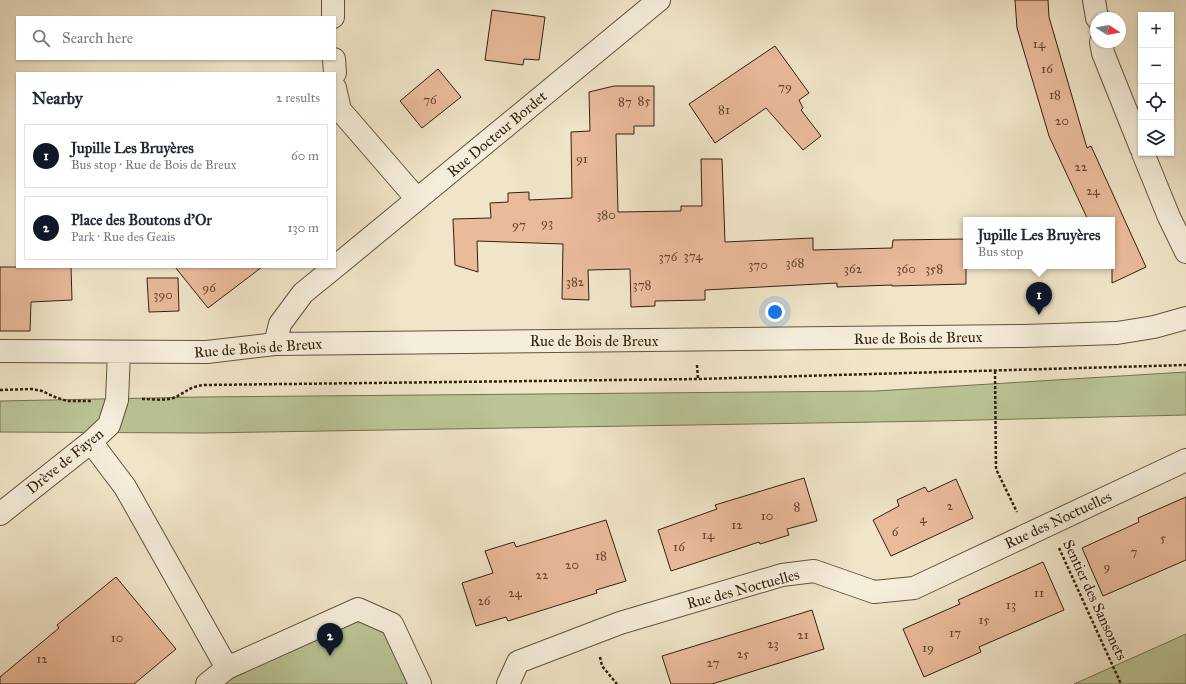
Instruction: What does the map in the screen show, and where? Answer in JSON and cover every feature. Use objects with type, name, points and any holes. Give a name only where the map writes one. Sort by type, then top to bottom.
[{"type":"street","points":[[332,0],[333,16]]},
{"type":"street","name":"Rue Docteur Bordet","points":[[336,266],[659,0]]},
{"type":"street","points":[[1094,0],[1096,12]]},
{"type":"street","points":[[1102,48],[1138,140]]},
{"type":"street","points":[[334,60],[334,72]]},
{"type":"street","points":[[336,92],[340,110],[417,199]]},
{"type":"street","points":[[1144,156],[1169,217],[1186,252]]},
{"type":"street","name":"Rue Docteur Bordet","points":[[275,344],[280,324],[303,293],[334,268]]},
{"type":"street","name":"Rue de Bois de Breux","points":[[0,351],[207,352],[275,344],[1023,336],[1117,333],[1154,328],[1186,318]]},
{"type":"street","name":"Drève de Fayen","points":[[0,514],[91,442],[109,425],[117,400],[119,352]]},
{"type":"street","points":[[91,442],[125,487],[227,668]]},
{"type":"street","name":"Rue des Noctuelles","points":[[508,684],[518,662],[620,623],[782,575],[814,571],[874,592],[914,588],[1186,460]]},
{"type":"street","points":[[207,684],[227,668],[358,609],[392,624],[420,684]]},
{"type":"path","points":[[196,386],[698,379],[1186,365]]},
{"type":"path","points":[[995,371],[996,469],[1027,534]]},
{"type":"path","name":"Sentier des Sansonets","points":[[1048,524],[1121,684]]},
{"type":"path","points":[[592,634],[602,666],[617,684]]},
{"type":"green space","points":[[1186,372],[1186,415],[936,421],[203,433],[0,432],[0,401],[199,397],[876,391]]},
{"type":"green space","points":[[353,616],[379,625],[412,684],[214,684]]},
{"type":"green space","points":[[1186,634],[1186,684],[1074,684]]},
{"type":"building","points":[[1015,0],[1048,0],[1049,17],[1087,148],[1091,146],[1146,267],[1112,283],[1112,269],[1115,269],[1115,217],[1087,217],[1049,136],[1017,28]]},
{"type":"building","points":[[492,10],[545,17],[539,60],[524,59],[523,65],[485,60]]},
{"type":"building","points":[[775,46],[809,93],[799,100],[803,108],[801,110],[821,136],[803,150],[766,108],[715,143],[689,104]]},
{"type":"building","points":[[438,69],[461,97],[422,128],[400,101]]},
{"type":"building","points":[[614,86],[654,86],[654,126],[634,126],[634,134],[616,134],[618,212],[681,211],[681,206],[702,206],[701,159],[722,159],[725,242],[813,238],[813,250],[892,248],[893,240],[963,239],[963,269],[966,269],[966,284],[837,287],[837,283],[705,290],[705,300],[655,301],[655,306],[631,307],[630,269],[588,270],[589,300],[562,299],[563,244],[477,241],[478,272],[455,265],[453,219],[491,218],[490,203],[508,202],[508,193],[529,192],[529,200],[572,198],[571,132],[590,131],[589,92]]},
{"type":"building","points":[[0,267],[71,268],[72,300],[31,302],[30,331],[0,331]]},
{"type":"building","points":[[176,268],[261,268],[208,308]]},
{"type":"building","points":[[147,278],[178,278],[179,311],[149,312]]},
{"type":"building","points":[[804,478],[817,521],[787,529],[789,535],[760,544],[759,542],[671,571],[658,530],[717,509],[715,505]]},
{"type":"building","points":[[956,479],[973,518],[891,556],[873,520],[899,506],[897,500],[925,487],[928,492]]},
{"type":"building","points":[[1186,497],[1186,560],[1103,596],[1082,548],[1139,522],[1138,518]]},
{"type":"building","points":[[606,520],[626,581],[596,590],[597,593],[508,621],[506,617],[476,626],[462,583],[493,573],[485,551],[514,542],[516,547]]},
{"type":"building","points":[[1043,562],[1064,610],[979,647],[981,652],[924,677],[903,629],[960,604],[958,600]]},
{"type":"building","points":[[116,577],[176,649],[134,684],[0,684],[0,677],[59,628],[57,625]]},
{"type":"building","points":[[812,610],[824,649],[712,684],[671,684],[662,656]]},
{"type":"place","name":"Jupille Les Bruyères","points":[[1039,315]]},
{"type":"place","name":"Place des Boutons d'Or","points":[[330,656]]}]
